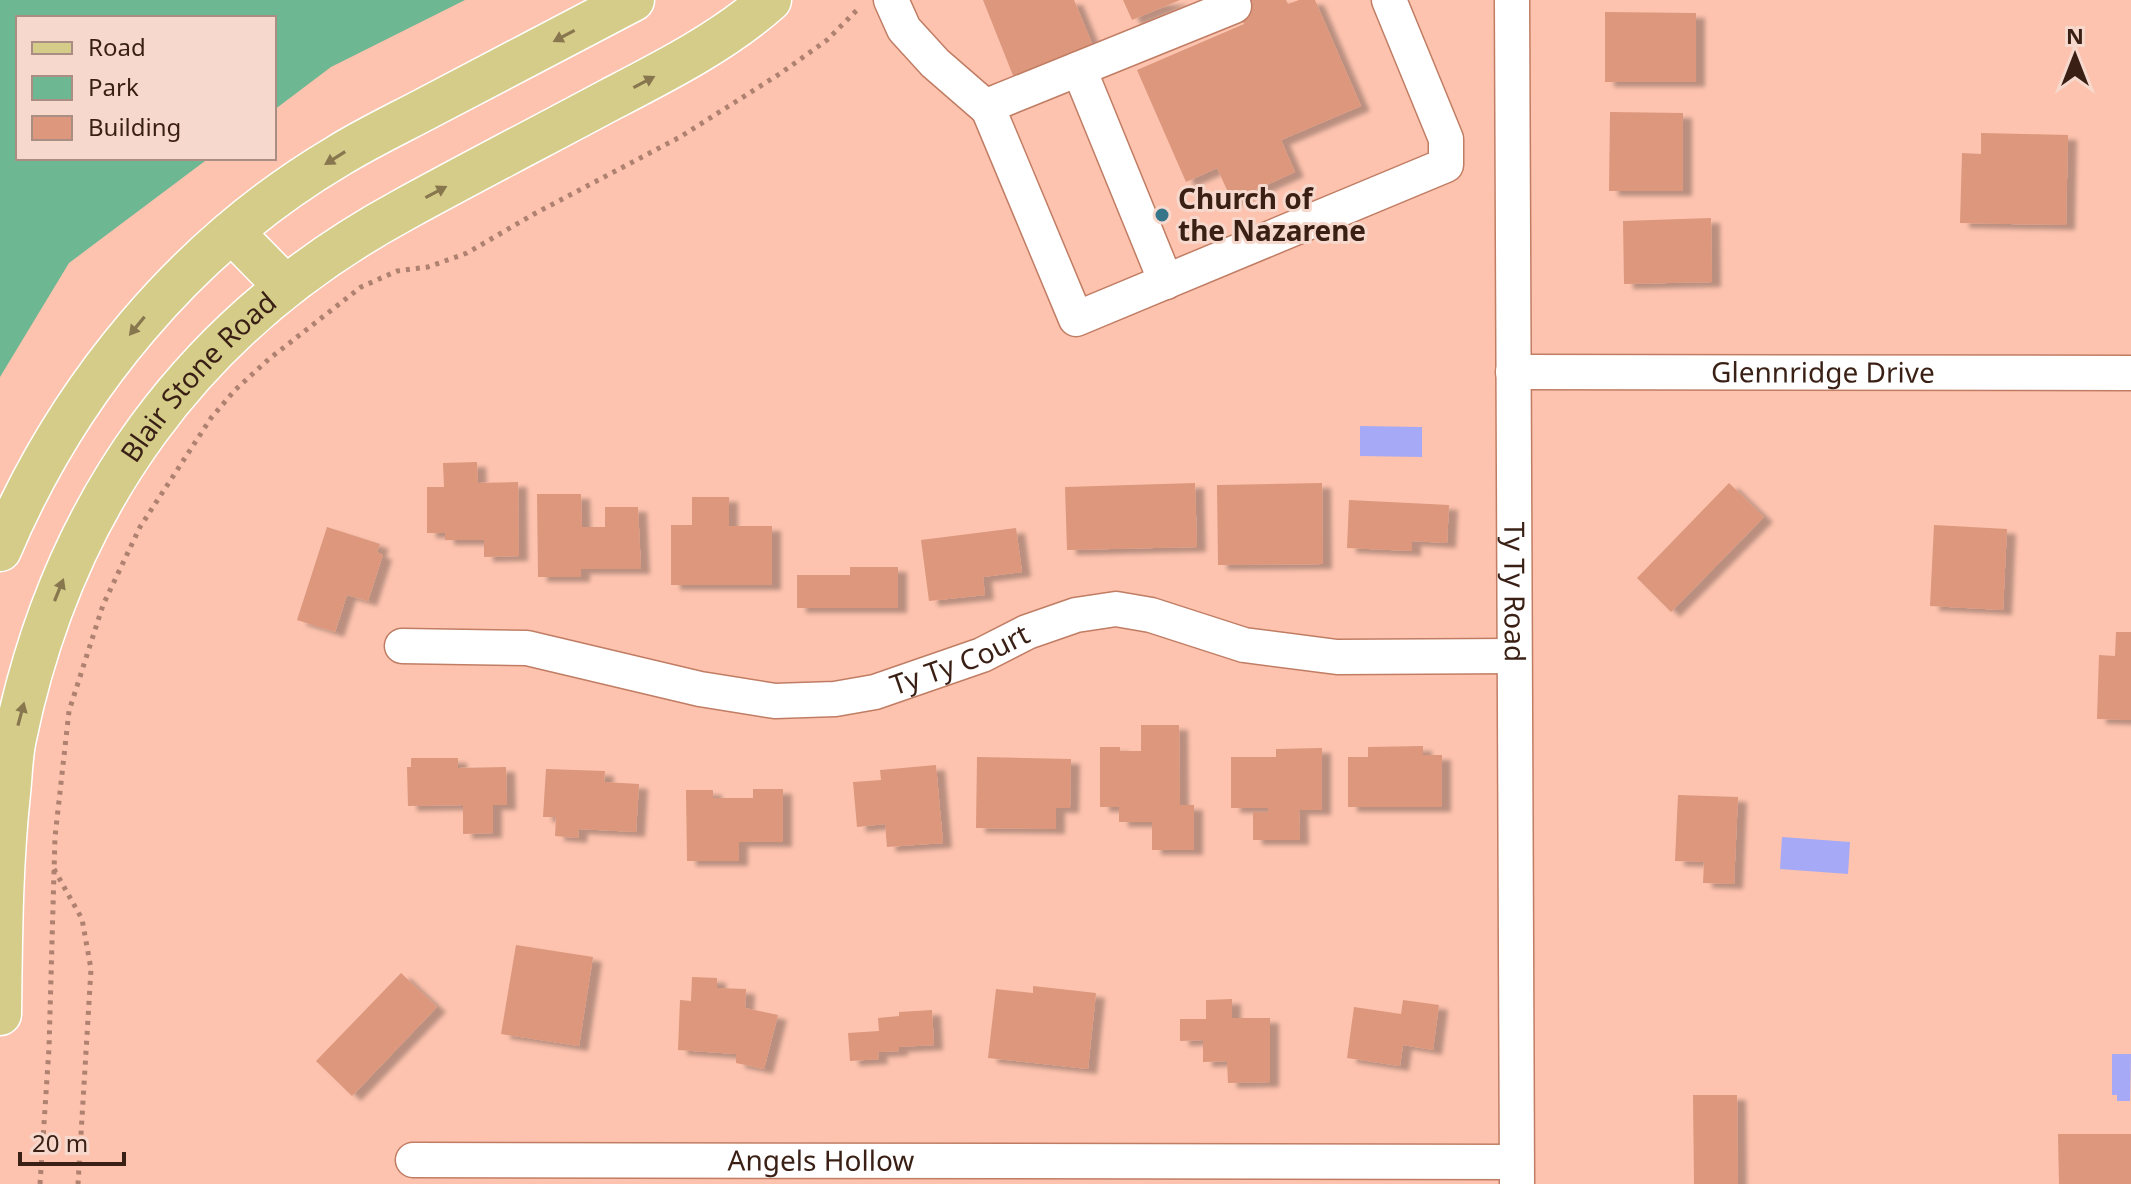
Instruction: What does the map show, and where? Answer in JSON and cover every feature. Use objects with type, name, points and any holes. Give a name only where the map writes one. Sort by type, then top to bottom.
[{"type":"main road","points":[[0,550],[49,450],[111,358],[151,309],[232,232],[337,156],[633,0]]},
{"type":"main road","name":"Blair Stone Road","points":[[0,1014],[3,848],[14,740],[45,625],[73,555],[124,460],[166,403],[211,353],[285,286],[332,252],[400,211],[664,71],[755,13],[770,0]]},
{"type":"main road","points":[[232,232],[285,286]]},
{"type":"street","points":[[875,3],[935,63],[988,109],[1076,319],[1446,165],[1446,139],[1389,0]]},
{"type":"street","name":"Ty Ty Road","points":[[1512,0],[1516,1173]]},
{"type":"street","points":[[988,109],[987,106],[1234,6]]},
{"type":"street","points":[[1079,69],[1166,282]]},
{"type":"street","name":"Glennridge Drive","points":[[1513,372],[2131,373]]},
{"type":"street","name":"Ty Ty Court","points":[[402,646],[527,648],[700,689],[775,701],[835,699],[875,692],[982,655],[1027,632],[1076,615],[1116,609],[1151,615],[1244,645],[1337,657],[1514,656]]},
{"type":"street","name":"Angels Hollow","points":[[413,1160],[1516,1173]]},
{"type":"path","points":[[40,1184],[49,1048],[54,868],[69,711],[103,605],[140,527],[211,418],[235,390],[269,359],[361,287],[397,271],[428,267],[467,253],[680,137],[781,73],[875,3]]},
{"type":"path","points":[[54,868],[82,919],[91,969],[78,1184]]},
{"type":"green space","points":[[0,0],[465,0],[331,67],[276,108],[276,16],[16,16],[16,160],[206,160],[69,263],[0,377]]},
{"type":"water","points":[[1360,426],[1422,427],[1422,457],[1360,456]]},
{"type":"water","points":[[1782,837],[1850,842],[1848,874],[1780,869]]},
{"type":"water","points":[[2112,1054],[2131,1054],[2130,1101],[2117,1101],[2117,1095],[2112,1095]]},
{"type":"building","points":[[983,0],[1074,0],[1093,46],[1014,78]]},
{"type":"building","points":[[1123,0],[1180,0],[1132,20]]},
{"type":"building","points":[[1233,0],[1286,0],[1288,4],[1315,0],[1361,106],[1281,140],[1295,172],[1232,201],[1217,168],[1186,182],[1137,70],[1244,24]]},
{"type":"building","points":[[1605,12],[1696,13],[1696,82],[1605,82]]},
{"type":"building","points":[[1610,112],[1683,113],[1683,191],[1609,191]]},
{"type":"building","points":[[1981,133],[2068,135],[2066,225],[1960,223],[1962,153],[1981,154]]},
{"type":"building","points":[[1711,218],[1712,282],[1624,284],[1623,221]]},
{"type":"building","points":[[477,462],[478,483],[518,482],[519,556],[484,557],[484,540],[445,540],[445,533],[427,533],[427,487],[444,487],[443,463]]},
{"type":"building","points":[[1195,483],[1197,547],[1067,550],[1065,487]]},
{"type":"building","points":[[1322,483],[1323,564],[1218,565],[1217,485]]},
{"type":"building","points":[[1729,483],[1764,517],[1671,612],[1637,578]]},
{"type":"building","points":[[537,494],[581,494],[582,527],[605,527],[605,507],[638,507],[641,569],[581,569],[581,577],[538,577]]},
{"type":"building","points":[[692,497],[729,497],[729,526],[772,526],[772,585],[671,585],[671,525],[692,525]]},
{"type":"building","points":[[1349,500],[1449,505],[1447,543],[1412,541],[1412,551],[1347,548]]},
{"type":"building","points":[[1934,525],[2007,529],[2003,610],[1930,606]]},
{"type":"building","points":[[327,527],[380,544],[377,552],[383,555],[368,601],[347,595],[335,632],[297,620]]},
{"type":"building","points":[[1016,528],[1022,572],[983,577],[985,595],[929,601],[921,540]]},
{"type":"building","points":[[850,567],[898,567],[898,608],[797,608],[797,575],[850,575]]},
{"type":"building","points":[[2116,632],[2131,632],[2131,720],[2097,719],[2099,655],[2115,656]]},
{"type":"building","points":[[1141,725],[1179,725],[1180,805],[1194,805],[1194,850],[1152,850],[1152,822],[1119,822],[1119,807],[1100,807],[1100,747],[1141,751]]},
{"type":"building","points":[[1423,746],[1423,755],[1442,755],[1442,807],[1348,807],[1348,757],[1368,757],[1368,747]]},
{"type":"building","points":[[1322,748],[1322,810],[1299,810],[1300,840],[1253,840],[1253,812],[1268,812],[1268,808],[1231,808],[1231,757],[1276,757],[1276,749]]},
{"type":"building","points":[[977,757],[1071,759],[1070,808],[1056,808],[1056,829],[976,828]]},
{"type":"building","points":[[411,758],[458,758],[458,768],[506,767],[507,805],[493,805],[493,833],[463,834],[463,805],[408,806],[407,767],[411,767]]},
{"type":"building","points":[[936,765],[943,843],[887,847],[885,824],[857,827],[853,782],[881,780],[880,770]]},
{"type":"building","points":[[546,769],[605,771],[604,782],[639,784],[636,832],[579,829],[578,838],[555,836],[556,817],[543,817]]},
{"type":"building","points":[[753,789],[783,789],[783,842],[739,842],[739,861],[687,861],[686,790],[713,790],[713,798],[753,798]]},
{"type":"building","points":[[1678,795],[1738,797],[1734,884],[1703,883],[1704,862],[1675,861]]},
{"type":"building","points":[[516,945],[593,957],[579,1046],[501,1034]]},
{"type":"building","points":[[401,973],[437,1007],[352,1096],[316,1061]]},
{"type":"building","points":[[692,977],[717,978],[717,988],[746,989],[745,1008],[778,1015],[764,1069],[736,1063],[736,1054],[678,1050],[680,1000],[691,1001]]},
{"type":"building","points":[[1033,986],[1096,993],[1088,1069],[988,1058],[996,989],[1033,993]]},
{"type":"building","points":[[1232,999],[1232,1018],[1270,1018],[1270,1082],[1228,1083],[1227,1061],[1203,1062],[1203,1040],[1180,1041],[1180,1019],[1206,1019],[1206,1000]]},
{"type":"building","points":[[1403,1000],[1439,1005],[1433,1050],[1403,1045],[1400,1066],[1347,1058],[1354,1007],[1401,1014]]},
{"type":"building","points":[[932,1010],[934,1045],[899,1047],[899,1051],[878,1052],[879,1059],[850,1061],[848,1033],[879,1031],[878,1018],[899,1016],[899,1012]]},
{"type":"building","points":[[1693,1095],[1737,1095],[1738,1184],[1694,1184]]},
{"type":"building","points":[[2058,1134],[2131,1134],[2131,1184],[2059,1184]]},
{"type":"place","name":"Church of the Nazarene","points":[[1162,215]]}]
